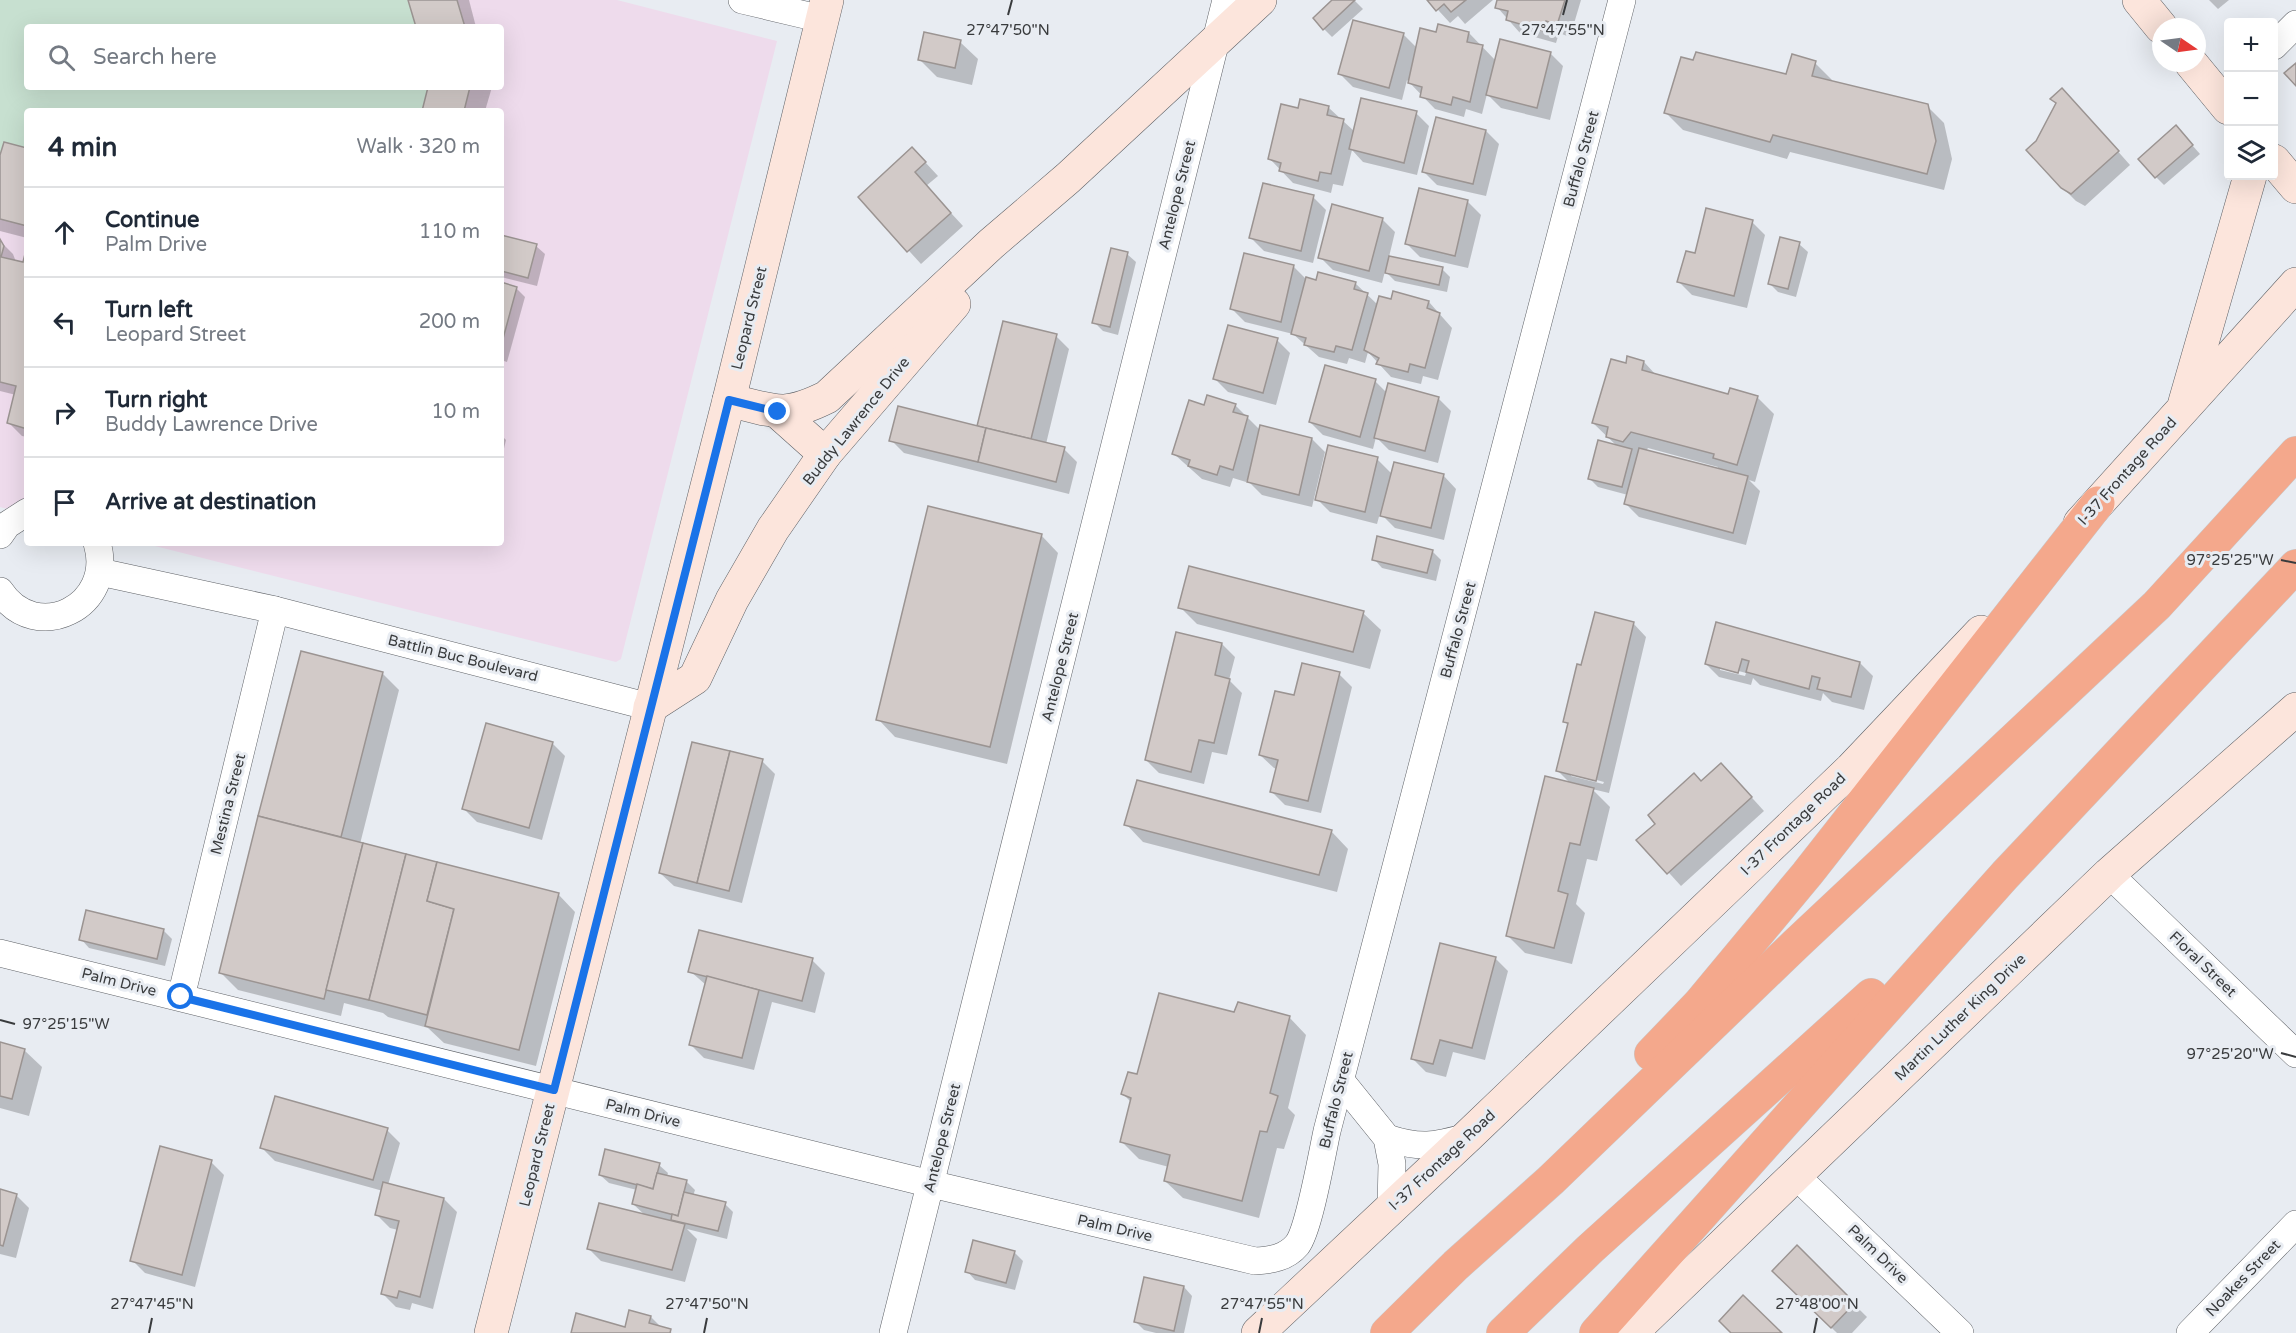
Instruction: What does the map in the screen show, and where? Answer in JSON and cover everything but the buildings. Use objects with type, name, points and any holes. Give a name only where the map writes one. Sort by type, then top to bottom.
[{"type":"highway","points":[[1456,1265],[1551,1180],[1796,944],[2157,604],[2296,453]]},
{"type":"highway","points":[[1387,1333],[1456,1265],[1730,968],[1807,874],[2097,503]]},
{"type":"highway","points":[[1596,1333],[2005,875],[2296,566]]},
{"type":"highway","points":[[1503,1333],[1590,1249],[2005,875]]},
{"type":"main road","name":"Buddy Lawrence Drive","points":[[729,400],[778,412],[803,409],[827,397],[991,244],[1068,178],[1260,0]]},
{"type":"main road","points":[[2139,0],[2154,18]]},
{"type":"main road","name":"Leopard Street","points":[[491,1333],[729,400],[825,10]]},
{"type":"main road","points":[[2200,72],[2224,97]]},
{"type":"main road","points":[[2278,166],[2296,187]]},
{"type":"main road","name":"Buddy Lawrence Drive","points":[[650,707],[695,678],[732,600],[773,529],[830,448],[939,321],[1068,178]]},
{"type":"main road","points":[[2183,409],[2249,180]]},
{"type":"main road","name":"I-37 Frontage Road","points":[[1258,1333],[1468,1136],[1851,769],[1983,630],[2296,284]]},
{"type":"main road","points":[[2251,333],[2272,325],[2296,321]]},
{"type":"main road","points":[[827,397],[830,448]]},
{"type":"main road","points":[[778,412],[830,448]]},
{"type":"main road","name":"Martin Luther King Drive","points":[[1631,1333],[2109,874],[2296,709]]},
{"type":"street","points":[[742,0],[825,10]]},
{"type":"street","name":"Antelope Street","points":[[893,1333],[1226,0]]},
{"type":"street","name":"Buffalo Street","points":[[1286,1254],[1298,1244],[1306,1224],[1622,0]]},
{"type":"street","points":[[2278,42],[2296,24]]},
{"type":"street","points":[[0,535],[7,525],[24,513]]},
{"type":"street","points":[[0,591],[14,606],[30,615],[48,617],[67,613],[82,604],[94,589],[100,572],[98,546]]},
{"type":"street","name":"Battlin Buc Boulevard","points":[[100,572],[275,610],[650,707]]},
{"type":"street","name":"Mestina Street","points":[[181,997],[275,610]]},
{"type":"street","name":"Floral Street","points":[[2109,874],[2296,1054]]},
{"type":"street","name":"Palm Drive","points":[[0,953],[1255,1262],[1273,1260],[1286,1254]]},
{"type":"street","points":[[1341,1082],[1387,1138],[1392,1164],[1391,1207]]},
{"type":"street","points":[[1387,1138],[1405,1144],[1433,1146],[1468,1136]]},
{"type":"street","name":"Palm Drive","points":[[1796,1175],[1960,1333]]},
{"type":"street","name":"Noakes Street","points":[[2190,1333],[2296,1224]]},
{"type":"shaded area","points":[[0,0],[617,0],[777,41],[621,659],[616,662],[155,546],[504,546],[504,108],[24,108],[24,513],[0,507]]},
{"type":"green space","points":[[0,0],[457,0],[464,24],[24,24],[24,90],[469,90],[465,108],[24,108],[24,225],[0,219]]},
{"type":"route","points":[[181,997],[554,1090],[729,400],[778,412]]}]
